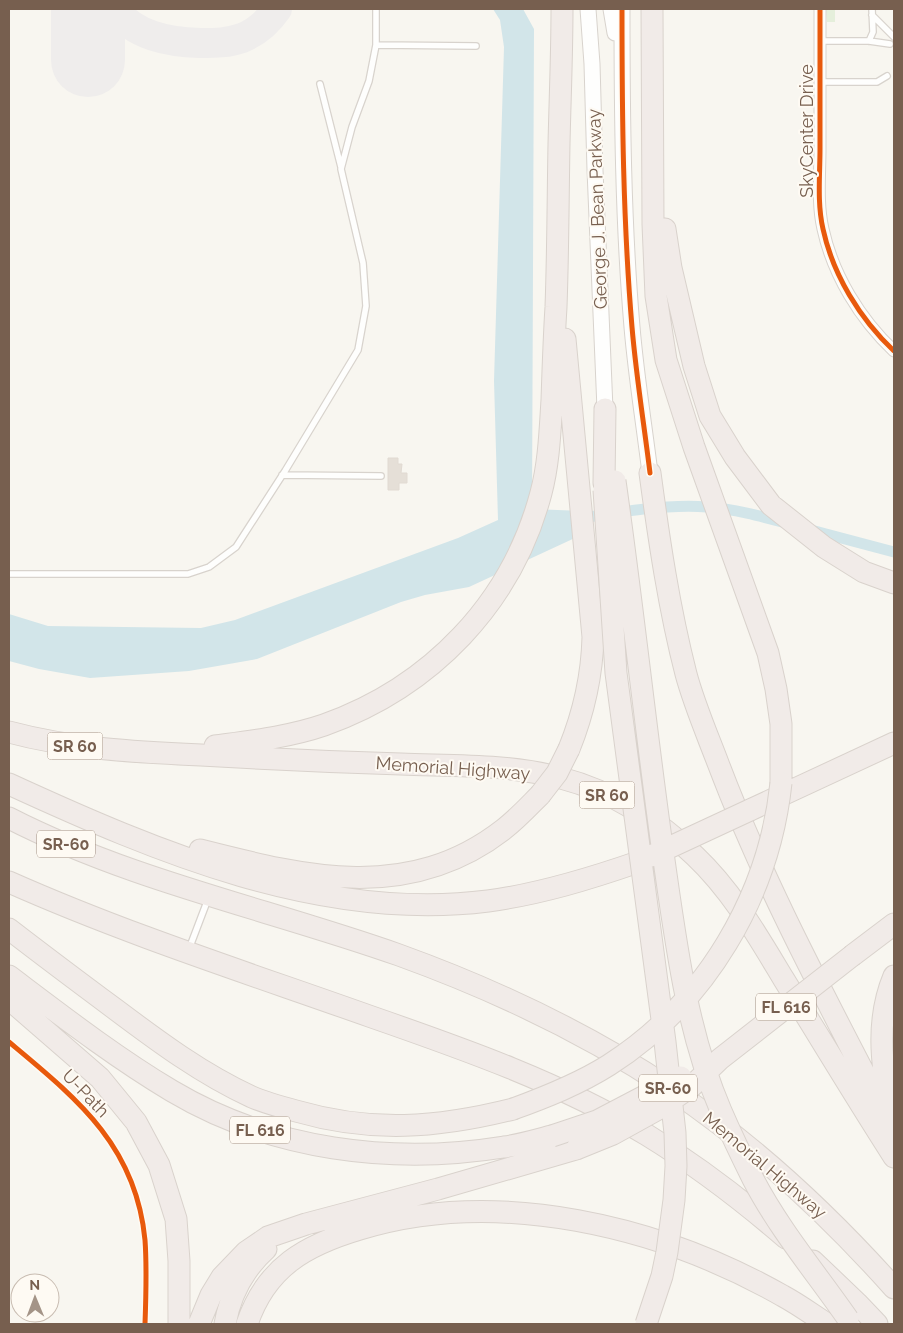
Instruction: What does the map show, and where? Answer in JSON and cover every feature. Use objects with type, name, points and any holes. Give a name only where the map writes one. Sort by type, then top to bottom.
[{"type":"highway","points":[[142,752],[180,750],[289,735],[324,725],[367,707],[415,678],[453,646],[480,617],[496,594],[528,532],[542,491],[550,438],[558,243],[562,9]]},
{"type":"highway","points":[[9,929],[154,1038],[195,1066],[254,1098],[314,1117],[342,1122],[389,1126],[448,1123],[513,1109],[547,1097],[609,1064],[637,1044],[673,1012],[702,979],[738,925],[768,854],[781,783],[781,724],[768,653],[694,447],[666,360],[656,296],[652,9]]},
{"type":"highway","points":[[652,114],[661,208],[671,268],[694,366],[710,416],[735,457],[771,505],[824,547],[864,572],[894,583]]},
{"type":"highway","points":[[86,818],[255,863],[322,876],[369,879],[421,871],[472,850],[504,829],[540,795],[557,773],[569,749],[583,712],[592,661],[594,637],[577,474],[558,243]]},
{"type":"highway","points":[[605,409],[610,482],[616,673],[665,1042],[675,1133],[676,1166],[671,1227],[662,1276],[646,1324]]},
{"type":"highway","points":[[650,473],[658,535],[686,675],[729,792],[750,842],[787,920],[894,1131]]},
{"type":"highway","points":[[610,482],[674,931],[680,968],[697,1042],[721,1110],[754,1180],[794,1243],[852,1324]]},
{"type":"highway","name":"Memorial Highway","points":[[9,732],[53,743],[142,752],[502,768],[530,771],[563,778],[593,789],[629,806],[671,834],[724,886],[894,1157]]},
{"type":"highway","points":[[9,784],[158,848],[242,876],[296,890],[364,900],[421,905],[487,901],[533,893],[586,880],[638,862],[894,743]]},
{"type":"highway","name":"Memorial Highway","points":[[9,818],[95,856],[436,969],[519,1005],[579,1035],[669,1089],[733,1135],[818,1208],[868,1258],[894,1288]]},
{"type":"highway","points":[[9,882],[67,907],[188,952],[500,1064],[583,1101],[647,1135],[758,1214],[816,1264],[877,1324]]},
{"type":"highway","name":"FL 616","points":[[9,976],[113,1053],[174,1092],[226,1118],[274,1135],[339,1150],[396,1154],[452,1153],[505,1147],[552,1136],[597,1121],[686,1074],[720,1059],[894,924]]},
{"type":"highway","points":[[894,976],[884,1012],[881,1042],[886,1086],[894,1125]]},
{"type":"highway","points":[[9,999],[100,1078],[136,1122],[159,1165],[176,1220],[179,1261],[179,1324]]},
{"type":"highway","points":[[199,1324],[211,1295],[222,1277],[246,1252],[268,1237],[306,1224],[438,1189],[576,1149],[612,1134],[660,1108],[692,1086],[720,1059]]},
{"type":"highway","points":[[247,1324],[260,1295],[277,1272],[302,1252],[340,1235],[392,1221],[470,1211],[497,1211],[557,1217],[599,1225],[648,1239],[698,1256],[742,1275],[783,1296],[828,1324]]},
{"type":"highway","points":[[225,1324],[235,1290],[252,1264],[279,1239],[306,1224]]},
{"type":"street","name":"George J. Bean Parkway","points":[[588,9],[592,64],[605,409]]},
{"type":"street","points":[[611,9],[618,54],[622,104]]},
{"type":"street","name":"George J. Bean Parkway","points":[[622,9],[625,204],[632,319],[650,473]]},
{"type":"street","name":"SkyCenter Drive","points":[[820,9],[820,212],[825,238],[835,266],[852,298],[870,325],[894,352]]},
{"type":"lane","points":[[342,169],[352,127],[369,81],[376,45],[376,9]]},
{"type":"lane","points":[[869,41],[873,32],[872,12]]},
{"type":"lane","points":[[872,12],[894,37]]},
{"type":"lane","points":[[820,41],[869,41],[890,44]]},
{"type":"lane","points":[[376,45],[476,46]]},
{"type":"lane","points":[[820,82],[877,82],[886,76]]},
{"type":"lane","points":[[9,574],[188,574],[209,567],[236,547],[282,475],[358,350],[366,306],[363,264],[342,169],[320,84]]},
{"type":"lane","points":[[282,475],[382,476]]},
{"type":"lane","points":[[188,952],[210,895]]},
{"type":"green space","points":[[826,9],[835,9],[835,22],[827,22]]},
{"type":"shaded area","points":[[493,9],[523,9],[534,29],[532,509],[583,511],[577,537],[469,587],[425,595],[401,602],[257,659],[189,671],[90,678],[39,669],[9,661],[9,614],[48,626],[201,628],[235,620],[458,538],[498,520],[494,381],[504,47],[500,20]]},
{"type":"building","points":[[388,458],[398,458],[398,464],[402,464],[401,473],[407,473],[407,483],[399,483],[399,490],[388,490]]},
{"type":"waterway","points":[[577,519],[642,509],[691,506],[737,511],[786,523]]},
{"type":"waterway","points":[[811,530],[894,552]]},
{"type":"taxiway","points":[[114,9],[132,26],[153,36],[176,41],[200,43],[227,42],[242,38],[262,26],[277,9]]},
{"type":"runway","points":[[88,9],[88,60]]},
{"type":"cycle path","points":[[622,9],[622,89],[629,287],[636,363],[650,473]]},
{"type":"cycle path","points":[[820,9],[819,189],[823,229],[834,263],[850,295],[870,325],[894,351]]},
{"type":"cycle path","name":"U-Path","points":[[9,1042],[79,1104],[99,1126],[116,1150],[129,1177],[139,1207],[145,1240],[145,1324]]}]
